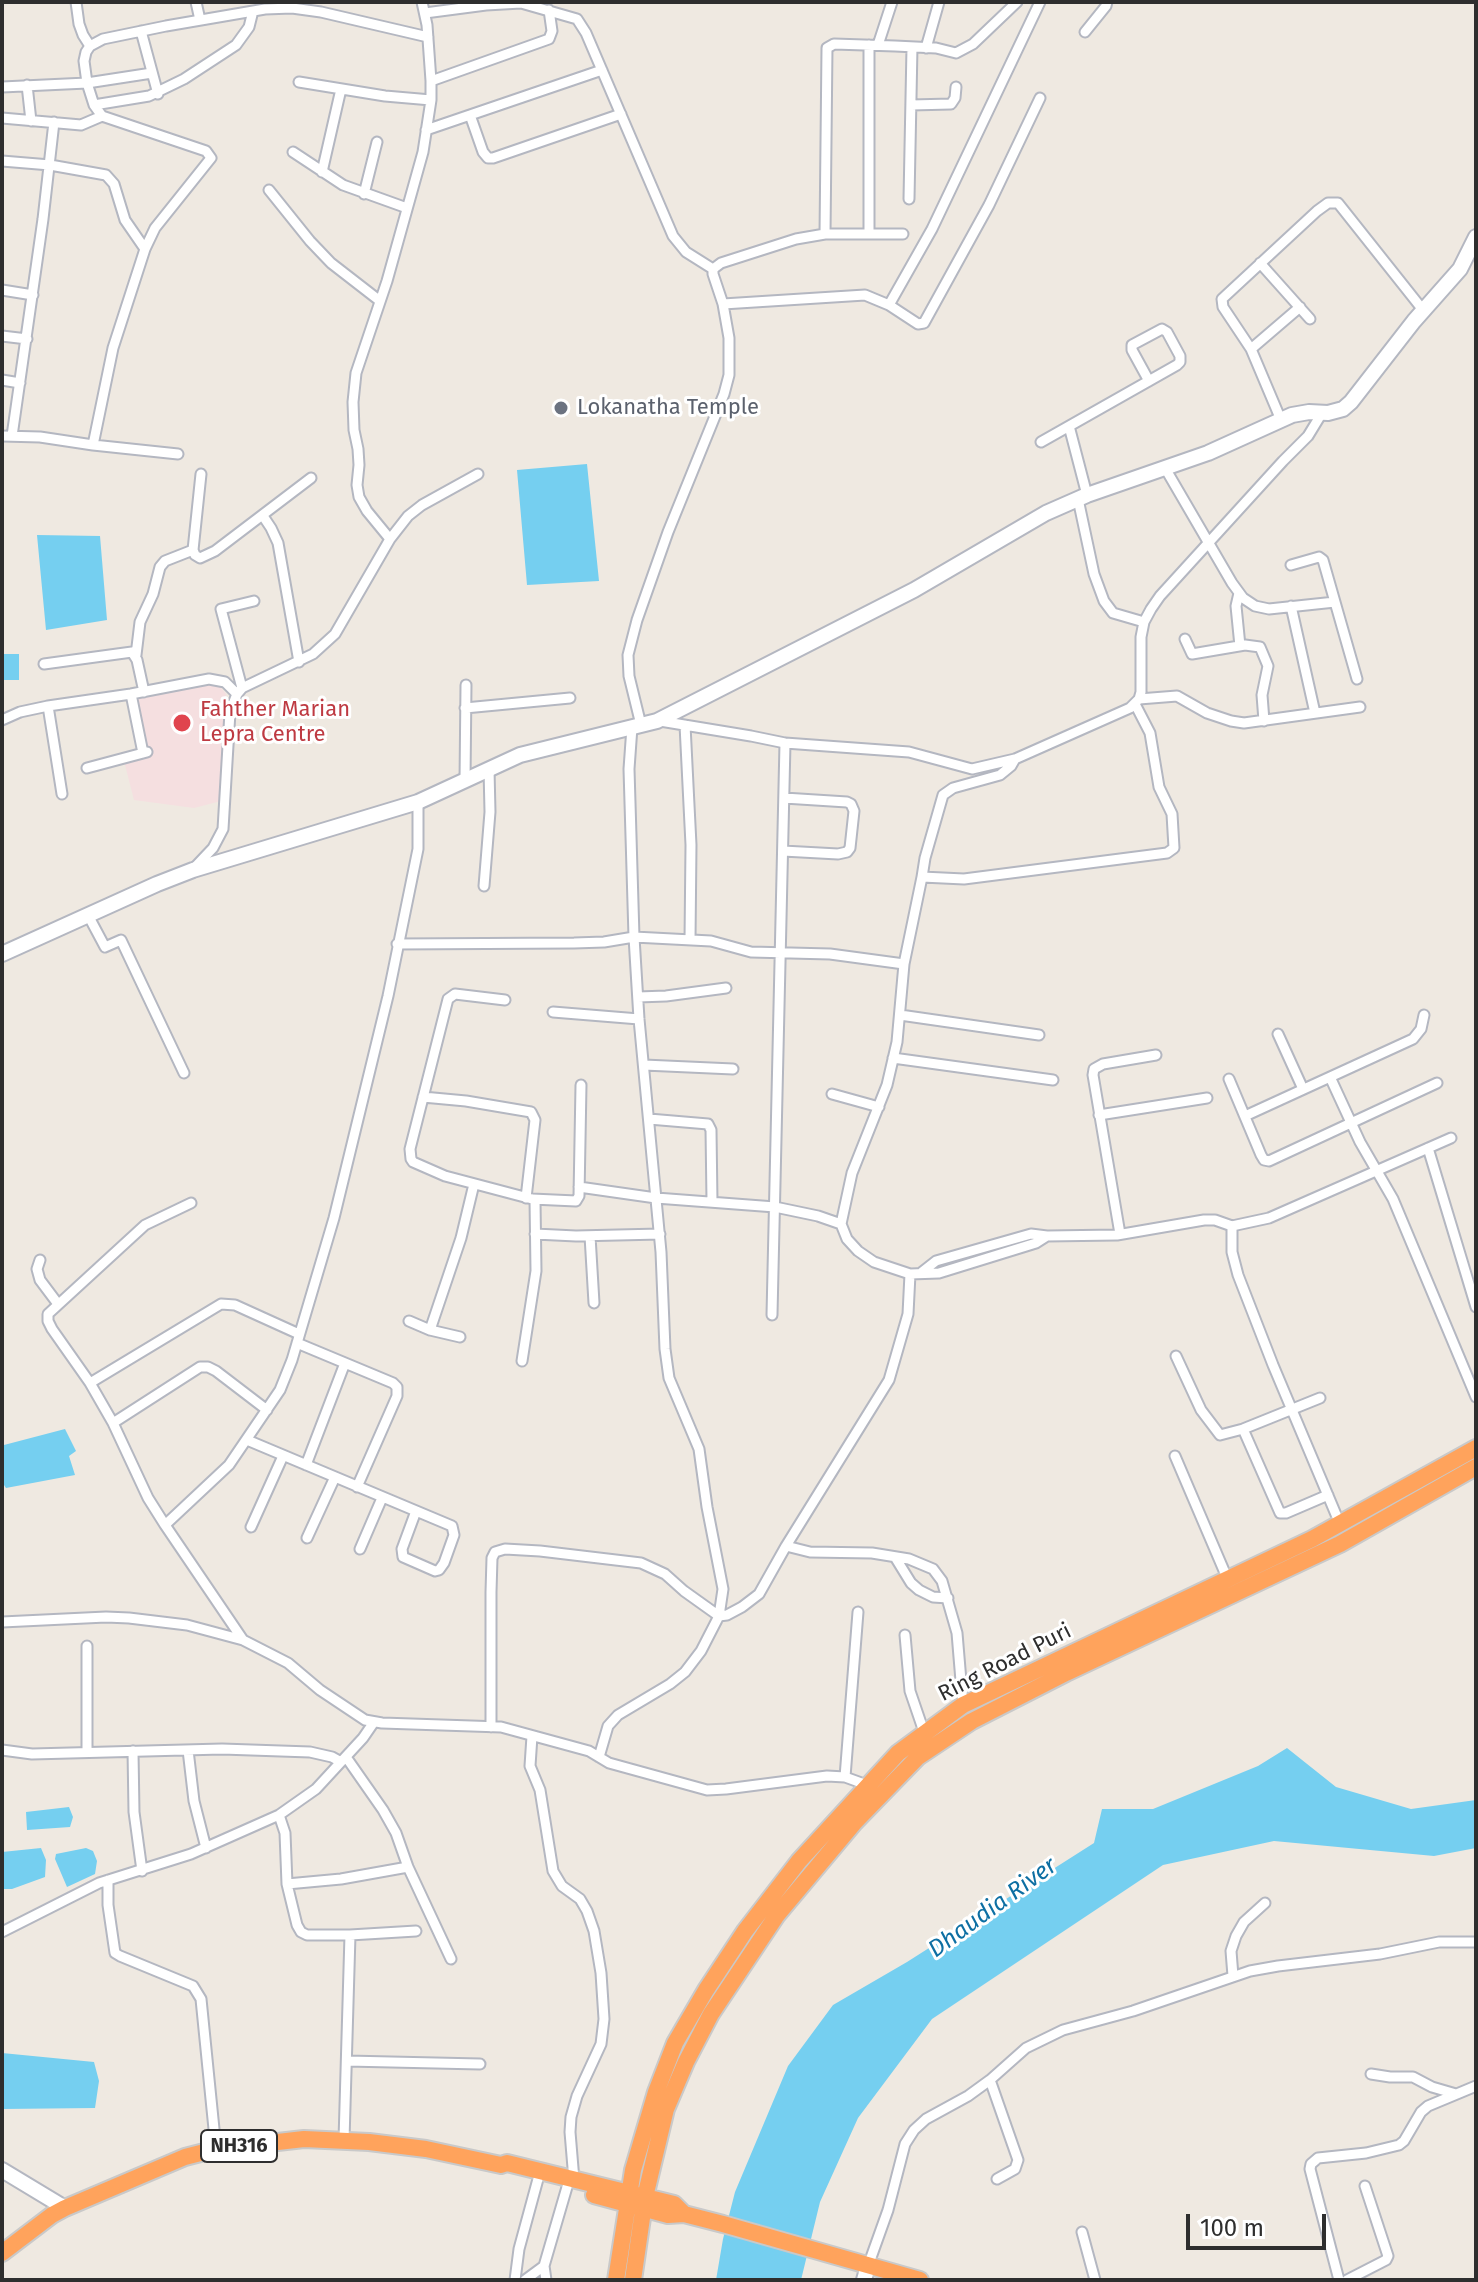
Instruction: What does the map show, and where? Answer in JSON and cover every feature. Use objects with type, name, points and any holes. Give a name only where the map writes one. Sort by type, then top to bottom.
[{"type":"highway","name":"Ring Road Puri","points":[[636,2201],[633,2170],[656,2092],[675,2043],[745,1931],[799,1861],[898,1753],[963,1705],[1340,1524],[1476,1448]]},
{"type":"highway","name":"Ring Road Puri","points":[[636,2201],[652,2165],[666,2109],[686,2062],[711,2014],[744,1962],[821,1860],[918,1757],[972,1721],[1066,1673],[1340,1544],[1476,1467]]},
{"type":"highway","name":"NH316","points":[[2,2253],[65,2208],[185,2157],[216,2149],[304,2139],[344,2140],[426,2149],[501,2165],[507,2163],[570,2184]]},
{"type":"highway","name":"NH316","points":[[501,2165],[505,2170],[538,2179],[600,2191],[829,2254],[866,2273],[920,2280]]},
{"type":"highway","points":[[639,2237],[677,2212],[652,2165]]},
{"type":"highway","points":[[622,2237],[600,2191],[633,2170]]},
{"type":"highway","points":[[616,2280],[622,2237],[636,2201]]},
{"type":"highway","points":[[633,2280],[639,2237],[636,2201]]},
{"type":"street","points":[[76,2],[79,24],[90,46]]},
{"type":"street","points":[[196,2],[200,20]]},
{"type":"street","points":[[390,539],[359,497],[359,457],[353,402],[356,373],[423,152],[431,81],[422,2]]},
{"type":"street","points":[[869,233],[874,45],[892,2]]},
{"type":"street","points":[[926,48],[939,2]]},
{"type":"street","points":[[825,234],[827,48],[834,44],[874,45],[956,53],[973,44],[1017,2]]},
{"type":"street","points":[[889,305],[932,229],[1040,2]]},
{"type":"street","points":[[1085,32],[1107,2]]},
{"type":"street","points":[[425,13],[506,3],[533,5],[577,19],[673,236],[686,252],[713,269]]},
{"type":"street","points":[[93,445],[113,348],[145,249],[155,228],[209,163],[210,154],[102,116],[94,105],[87,83],[84,61],[90,46],[103,39],[141,31],[292,5],[428,37]]},
{"type":"street","points":[[431,81],[549,39],[552,31],[549,10]]},
{"type":"street","points":[[94,105],[158,94],[236,45],[249,27],[253,11]]},
{"type":"street","points":[[141,31],[158,94]]},
{"type":"street","points":[[909,199],[912,47]]},
{"type":"street","points":[[426,130],[602,70]]},
{"type":"street","points":[[2,87],[87,83],[152,73]]},
{"type":"street","points":[[299,82],[431,100]]},
{"type":"street","points":[[27,85],[31,121]]},
{"type":"street","points":[[911,105],[951,104],[956,87]]},
{"type":"street","points":[[322,172],[341,89]]},
{"type":"street","points":[[723,304],[865,295],[922,325],[927,321],[989,205],[1040,98]]},
{"type":"street","points":[[470,115],[483,152],[488,158],[493,158],[621,114]]},
{"type":"street","points":[[2,118],[81,125],[102,116]]},
{"type":"street","points":[[54,122],[27,339],[7,436],[40,437],[178,454]]},
{"type":"street","points":[[364,194],[377,142]]},
{"type":"street","points":[[293,152],[343,185],[407,208]]},
{"type":"street","points":[[2,173],[3,161],[106,175],[111,178],[125,220],[145,249]]},
{"type":"street","points":[[269,190],[331,263],[380,301]]},
{"type":"street","points":[[1281,420],[1251,349],[1222,303],[1224,296],[1317,211],[1328,203],[1338,203],[1423,310]]},
{"type":"street","points":[[713,269],[721,263],[796,239],[825,234],[903,234]]},
{"type":"street","points":[[2,954],[193,870],[418,802],[520,755],[657,721],[914,590],[1046,513],[1208,453],[1300,413],[1336,412],[1351,402],[1423,310],[1470,259],[1476,237]]},
{"type":"street","points":[[1260,263],[1310,319]]},
{"type":"street","points":[[599,1757],[608,1726],[618,1715],[670,1684],[685,1672],[701,1651],[719,1616],[723,1589],[699,1449],[669,1378],[665,1349],[660,1234],[634,937],[629,769],[637,726],[628,655],[668,532],[729,375],[729,338],[713,269]]},
{"type":"street","points":[[2,290],[33,295]]},
{"type":"street","points":[[1251,349],[1300,307]]},
{"type":"street","points":[[1041,442],[1149,381],[1177,365],[1182,359],[1167,332],[1162,329],[1132,345],[1149,381]]},
{"type":"street","points":[[2,336],[27,339]]},
{"type":"street","points":[[2,380],[20,383]]},
{"type":"street","points":[[922,877],[964,879],[1170,851],[1175,845],[1174,818],[1159,787],[1150,733],[1137,702],[1142,684],[1141,637],[1144,622],[1160,596],[1308,436],[1322,413]]},
{"type":"street","points":[[1069,426],[1094,574],[1104,601],[1113,613],[1144,622]]},
{"type":"street","points":[[1165,468],[1239,593],[1255,606],[1269,609],[1335,602]]},
{"type":"street","points":[[201,474],[193,550],[200,558],[263,516],[311,478]]},
{"type":"street","points":[[239,691],[313,654],[335,634],[399,526],[415,510],[478,474]]},
{"type":"street","points":[[263,516],[278,543],[299,662]]},
{"type":"street","points":[[144,692],[136,655],[140,622],[153,594],[160,567],[165,561],[193,550]]},
{"type":"street","points":[[1291,565],[1319,557],[1323,560],[1357,679]]},
{"type":"street","points":[[1239,593],[1236,606],[1240,646]]},
{"type":"street","points":[[193,870],[213,848],[223,829],[230,712],[239,691],[221,609],[254,601]]},
{"type":"street","points":[[1291,606],[1315,713]]},
{"type":"street","points":[[1185,639],[1192,654],[1240,646],[1260,647],[1268,672],[1262,695],[1264,721]]},
{"type":"street","points":[[44,664],[127,652],[136,655]]},
{"type":"street","points":[[2,720],[20,712],[48,706],[209,679],[225,682],[239,691]]},
{"type":"street","points":[[465,781],[466,685]]},
{"type":"street","points":[[87,768],[145,752],[131,694]]},
{"type":"street","points":[[657,721],[785,743],[909,752],[972,769],[1015,759],[1137,702],[1177,696],[1207,713],[1244,723],[1360,707]]},
{"type":"street","points":[[465,708],[570,698]]},
{"type":"street","points":[[48,706],[62,794]]},
{"type":"street","points":[[685,725],[691,845],[690,940]]},
{"type":"street","points":[[772,1315],[785,743]]},
{"type":"street","points":[[1015,759],[1000,775],[953,788],[943,795],[925,858],[904,964],[893,1058],[879,1107],[852,1173],[841,1224],[847,1239],[858,1251],[874,1262],[910,1274],[922,1272],[936,1261],[1031,1234],[1120,1234],[1204,1220],[1232,1226],[1289,1211],[1451,1138]]},
{"type":"street","points":[[484,886],[490,812],[489,769]]},
{"type":"street","points":[[783,851],[847,852],[854,811],[847,802],[784,798]]},
{"type":"street","points":[[165,1525],[229,1465],[280,1390],[341,1188],[388,996],[418,849],[418,802]]},
{"type":"street","points":[[89,917],[105,947],[121,940],[184,1073]]},
{"type":"street","points":[[397,944],[574,943],[634,937],[711,941],[751,952],[830,954],[904,964]]},
{"type":"street","points":[[638,997],[726,988]]},
{"type":"street","points":[[505,1000],[455,994],[448,999],[410,1149],[413,1162],[445,1176],[530,1199],[576,1201],[581,1085]]},
{"type":"street","points":[[553,1012],[639,1019]]},
{"type":"street","points":[[900,1015],[1039,1035]]},
{"type":"street","points":[[1245,1116],[1413,1039],[1421,1029],[1424,1015]]},
{"type":"street","points":[[1278,1034],[1303,1089]]},
{"type":"street","points":[[1120,1234],[1094,1069],[1103,1064],[1156,1055]]},
{"type":"street","points":[[893,1058],[1053,1080]]},
{"type":"street","points":[[644,1065],[733,1069]]},
{"type":"street","points":[[1330,1077],[1367,1155],[1393,1199],[1476,1397]]},
{"type":"street","points":[[1229,1079],[1261,1155],[1269,1161],[1437,1083]]},
{"type":"street","points":[[832,1094],[879,1107]]},
{"type":"street","points":[[423,1097],[531,1112],[535,1120],[530,1199],[535,1234],[535,1279],[522,1361]]},
{"type":"street","points":[[1099,1115],[1207,1098]]},
{"type":"street","points":[[649,1119],[704,1122],[711,1127],[712,1201]]},
{"type":"street","points":[[1428,1148],[1476,1307]]},
{"type":"street","points":[[430,1330],[461,1238],[474,1184]]},
{"type":"street","points":[[579,1187],[656,1198],[775,1207],[841,1224]]},
{"type":"street","points":[[191,1203],[145,1225],[58,1304],[48,1314],[48,1321],[113,1423],[148,1498],[243,1640]]},
{"type":"street","points":[[1232,1226],[1234,1263],[1254,1320],[1340,1524]]},
{"type":"street","points":[[535,1234],[660,1234]]},
{"type":"street","points":[[590,1236],[594,1303]]},
{"type":"street","points":[[40,1260],[37,1269],[40,1280],[58,1304]]},
{"type":"street","points":[[1463,1263],[1476,1260]]},
{"type":"street","points":[[491,1727],[492,1558],[500,1550],[540,1551],[641,1563],[665,1574],[719,1616],[742,1607],[759,1594],[889,1380],[908,1314],[910,1274]]},
{"type":"street","points":[[90,1383],[221,1304],[235,1305],[345,1363],[393,1383],[398,1391],[357,1487]]},
{"type":"street","points":[[409,1321],[460,1337]]},
{"type":"street","points":[[1176,1356],[1201,1410],[1216,1432],[1224,1435],[1320,1398]]},
{"type":"street","points":[[306,1465],[345,1363]]},
{"type":"street","points":[[113,1423],[200,1367],[216,1371],[267,1410]]},
{"type":"street","points":[[1243,1429],[1280,1513],[1328,1495]]},
{"type":"street","points":[[247,1440],[447,1523],[454,1530],[439,1570],[403,1557],[402,1549],[416,1511]]},
{"type":"street","points":[[251,1527],[283,1456]]},
{"type":"street","points":[[1175,1456],[1228,1580]]},
{"type":"street","points":[[307,1538],[335,1477]]},
{"type":"street","points":[[360,1549],[382,1498]]},
{"type":"street","points":[[786,1546],[810,1552],[872,1553],[909,1559],[933,1569],[942,1581],[948,1598],[959,1644],[963,1705]]},
{"type":"street","points":[[895,1557],[919,1590],[933,1597],[948,1598]]},
{"type":"street","points":[[845,1777],[858,1612]]},
{"type":"street","points":[[2,1622],[129,1618],[187,1625],[243,1640],[288,1663],[320,1690],[374,1722],[501,1727],[589,1751],[609,1763],[707,1790],[827,1776],[845,1777],[867,1785]]},
{"type":"street","points":[[905,1635],[910,1691],[924,1732]]},
{"type":"street","points":[[87,1646],[87,1752]]},
{"type":"street","points":[[2,1932],[90,1886],[206,1848],[279,1815],[316,1789],[374,1722]]},
{"type":"street","points":[[532,1736],[530,1766],[540,1790],[553,1871],[562,1886],[580,1899],[594,1931],[604,2019],[601,2044],[577,2096],[571,2117],[570,2184],[544,2266],[546,2280]]},
{"type":"street","points":[[2,1750],[32,1754],[188,1750],[310,1752],[343,1759],[391,1823],[451,1959]]},
{"type":"street","points":[[188,1750],[194,1801],[206,1848]]},
{"type":"street","points":[[133,1751],[134,1812],[142,1871]]},
{"type":"street","points":[[279,1815],[285,1833],[287,1884],[301,1932],[307,1935],[350,1935],[416,1931]]},
{"type":"street","points":[[287,1884],[341,1879],[408,1867]]},
{"type":"street","points":[[108,1880],[115,1953],[193,1986],[201,1999],[216,2149]]},
{"type":"street","points":[[1233,1976],[1231,1951],[1236,1936],[1244,1922],[1265,1903]]},
{"type":"street","points":[[344,2140],[350,1935]]},
{"type":"street","points":[[866,2273],[888,2210],[905,2144],[914,2130],[926,2119],[990,2080],[1026,2048],[1063,2030],[1133,2011],[1233,1976],[1278,1966],[1380,1954],[1439,1942],[1476,1942]]},
{"type":"street","points":[[347,2061],[480,2064]]},
{"type":"street","points":[[1371,2074],[1413,2077],[1458,2095]]},
{"type":"street","points":[[990,2080],[1018,2160],[1015,2169],[997,2179]]},
{"type":"street","points":[[1339,2280],[1311,2164],[1318,2158],[1366,2153],[1399,2145],[1428,2106],[1476,2086]]},
{"type":"street","points":[[2,2170],[65,2208]]},
{"type":"street","points":[[515,2280],[519,2249],[538,2179]]},
{"type":"street","points":[[1347,2280],[1386,2260],[1388,2256],[1365,2186]]},
{"type":"street","points":[[1082,2232],[1095,2280]]},
{"type":"street","points":[[525,2280],[544,2266]]},
{"type":"shaded area","name":"Fahther Marian Lepra Centre","points":[[216,682],[226,694],[221,801],[194,808],[134,800],[123,757],[145,750],[134,696]]},
{"type":"water","points":[[587,464],[599,581],[527,585],[517,470]]},
{"type":"water","points":[[37,535],[100,536],[107,620],[46,630]]},
{"type":"water","points":[[2,654],[19,654],[19,680],[2,680]]},
{"type":"water","points":[[65,1429],[76,1451],[69,1456],[75,1475],[6,1488],[2,1482],[4,1445]]},
{"type":"water","name":"Dhaudia River","points":[[1287,1748],[1336,1787],[1411,1809],[1476,1800],[1476,1848],[1434,1856],[1274,1841],[1163,1865],[932,2019],[858,2118],[820,2202],[801,2280],[716,2280],[735,2192],[788,2066],[833,2005],[907,1962],[1094,1843],[1102,1809],[1153,1809],[1258,1766]]},
{"type":"water","points":[[69,1807],[73,1817],[70,1827],[27,1830],[26,1812]]},
{"type":"water","points":[[41,1848],[46,1860],[45,1877],[12,1889],[2,1889],[2,1852]]},
{"type":"water","points":[[86,1848],[93,1851],[97,1861],[95,1874],[67,1887],[55,1859],[56,1854]]},
{"type":"water","points":[[2,2053],[94,2062],[99,2081],[95,2108],[2,2109]]},
{"type":"place","name":"Lokanatha Temple","points":[[561,408]]},
{"type":"place","name":"Fahther Marian Lepra Centre","points":[[182,723]]}]
